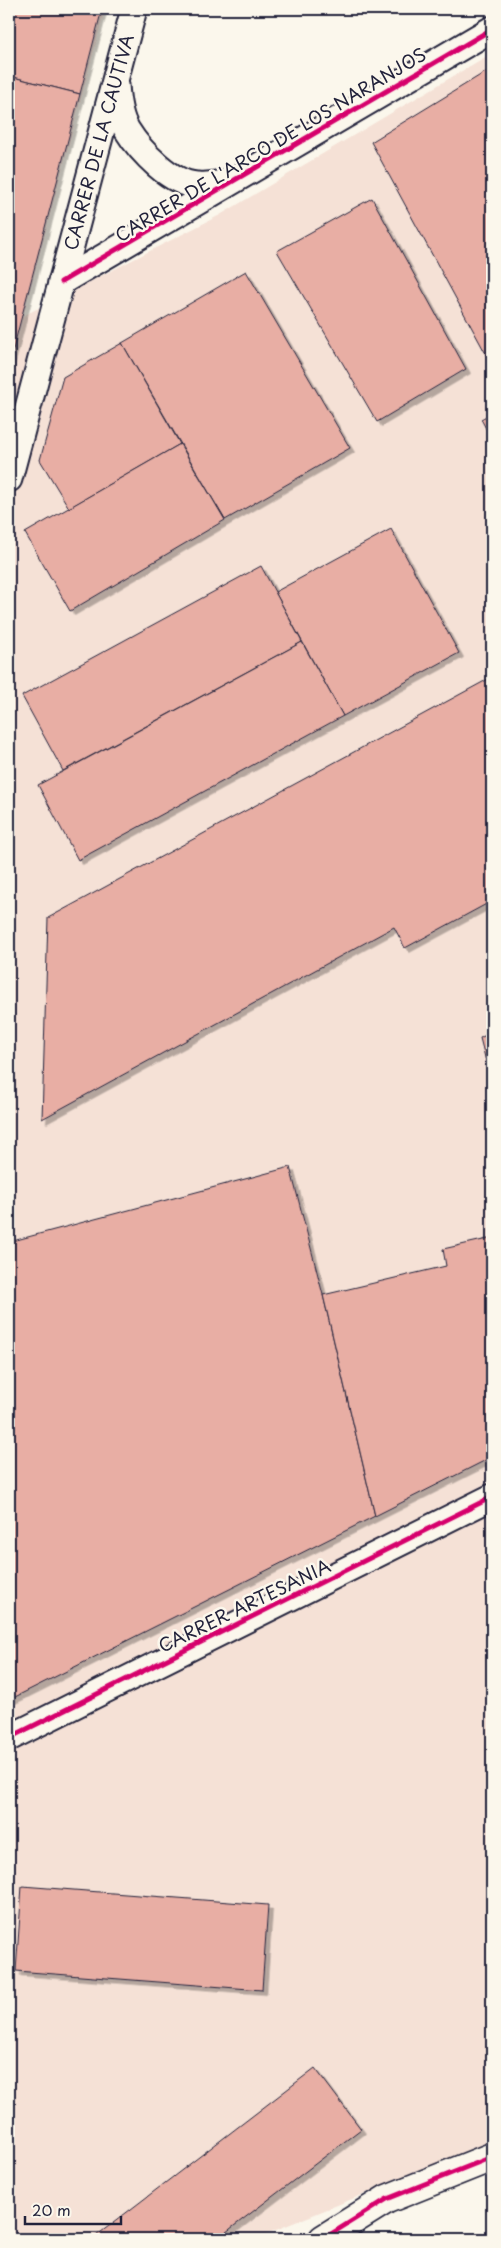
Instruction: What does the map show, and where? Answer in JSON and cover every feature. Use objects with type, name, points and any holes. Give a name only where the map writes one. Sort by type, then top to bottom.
[{"type":"street","name":"CARRER DE LA CAUTIVA","points":[[9,479],[134,9]]},
{"type":"street","name":"CARRER DE L'ARCO DE LOS NARANJOS","points":[[61,282],[492,28]]},
{"type":"street","points":[[116,78],[117,101],[126,129],[148,156],[174,179],[197,185],[232,182]]},
{"type":"street","name":"CARRER ARTESANIA","points":[[9,1738],[492,1497]]},
{"type":"street","points":[[323,2239],[388,2199],[492,2158]]},
{"type":"shaded area","points":[[9,9],[105,9],[23,316],[220,215],[492,53],[492,2142],[266,2234],[258,2239],[9,2239]]},
{"type":"building","points":[[9,9],[102,9],[80,94],[9,76]]},
{"type":"building","points":[[492,68],[492,365],[371,142]]},
{"type":"building","points":[[9,76],[80,94],[9,365]]},
{"type":"building","points":[[372,198],[466,369],[377,422],[277,251]]},
{"type":"building","points":[[246,271],[350,448],[225,520],[122,343]]},
{"type":"building","points":[[122,343],[180,444],[69,508],[40,460],[63,377]]},
{"type":"building","points":[[492,413],[492,440],[481,419]]},
{"type":"building","points":[[180,444],[225,520],[70,611],[25,533]]},
{"type":"building","points":[[391,529],[459,653],[343,716],[275,592]]},
{"type":"building","points":[[261,566],[302,642],[63,771],[22,696]]},
{"type":"building","points":[[302,642],[343,716],[78,860],[38,785]]},
{"type":"building","points":[[492,677],[492,901],[405,948],[394,927],[42,1119],[48,918]]},
{"type":"building","points":[[492,1032],[492,1085],[480,1038]]},
{"type":"building","points":[[290,1167],[323,1295],[375,1516],[9,1700],[9,1242]]},
{"type":"building","points":[[492,1238],[492,1457],[375,1516],[323,1295],[446,1266],[443,1249]]},
{"type":"building","points":[[22,1886],[268,1905],[262,1990],[16,1971]]},
{"type":"building","points":[[315,2068],[361,2129],[217,2239],[92,2239]]},
{"type":"cycle path","points":[[61,282],[492,29]]},
{"type":"cycle path","points":[[9,1738],[492,1497]]},
{"type":"cycle path","points":[[323,2239],[387,2199],[492,2157]]}]
